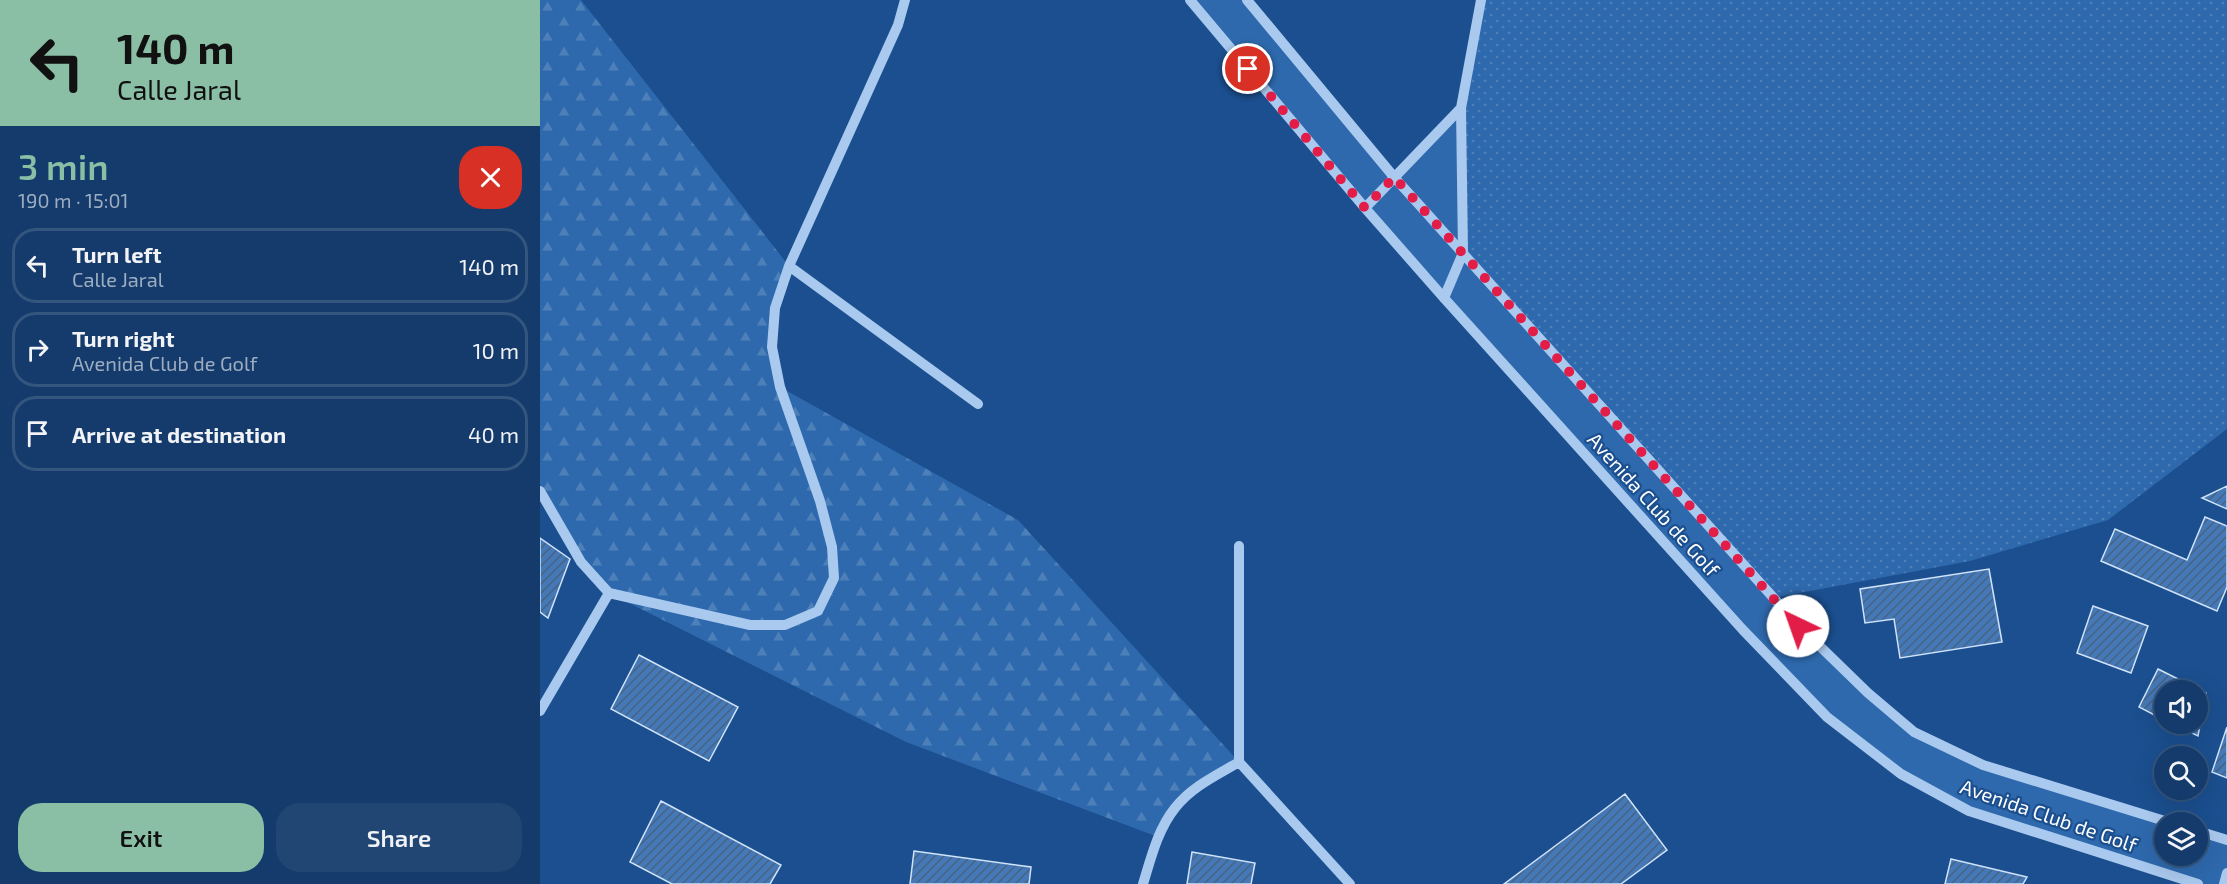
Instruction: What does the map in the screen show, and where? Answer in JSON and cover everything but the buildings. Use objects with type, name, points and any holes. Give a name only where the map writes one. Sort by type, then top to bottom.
[{"type":"street","points":[[540,491],[581,562],[609,593],[750,625],[785,625],[818,611],[834,578],[832,547],[820,501],[780,387],[772,347],[775,308],[789,266],[898,25],[905,0]]},
{"type":"street","name":"Avenida Club de Golf","points":[[1190,0],[1444,298],[1743,630],[1827,717],[1900,774],[1969,811],[2198,884]]},
{"type":"street","name":"Avenida Club de Golf","points":[[1247,0],[1394,177],[1798,626],[1868,693],[1914,732],[1983,765],[2154,818]]},
{"type":"street","points":[[1444,298],[1463,253],[1461,108],[1481,0]]},
{"type":"street","points":[[1365,208],[1461,108]]},
{"type":"street","points":[[789,266],[978,404]]},
{"type":"street","points":[[1239,546],[1239,762],[1350,884]]},
{"type":"street","points":[[540,711],[609,593]]},
{"type":"street","points":[[1143,884],[1158,837],[1175,807],[1200,785],[1239,762]]},
{"type":"street","points":[[2208,834],[2227,840]]},
{"type":"street","points":[[2224,884],[2227,873]]},
{"type":"green space","points":[[540,0],[581,0],[789,266],[775,309],[772,347],[780,387],[1018,520],[1239,762],[1200,785],[1158,837],[906,742],[609,593],[581,562],[540,491]]},
{"type":"green space","points":[[1190,0],[1247,0],[1394,177],[1461,108],[1463,253],[1798,625],[1914,732],[1983,765],[2154,819],[2154,866],[2208,866],[2208,834],[2227,840],[2227,884],[2198,884],[1969,811],[1901,774],[1827,717],[1444,298]]},
{"type":"green space","points":[[1481,0],[2227,0],[2227,429],[2108,520],[1970,561],[1773,598],[1463,253],[1461,108]]},
{"type":"route","points":[[1248,69],[1365,208],[1394,177],[1798,626]]}]
